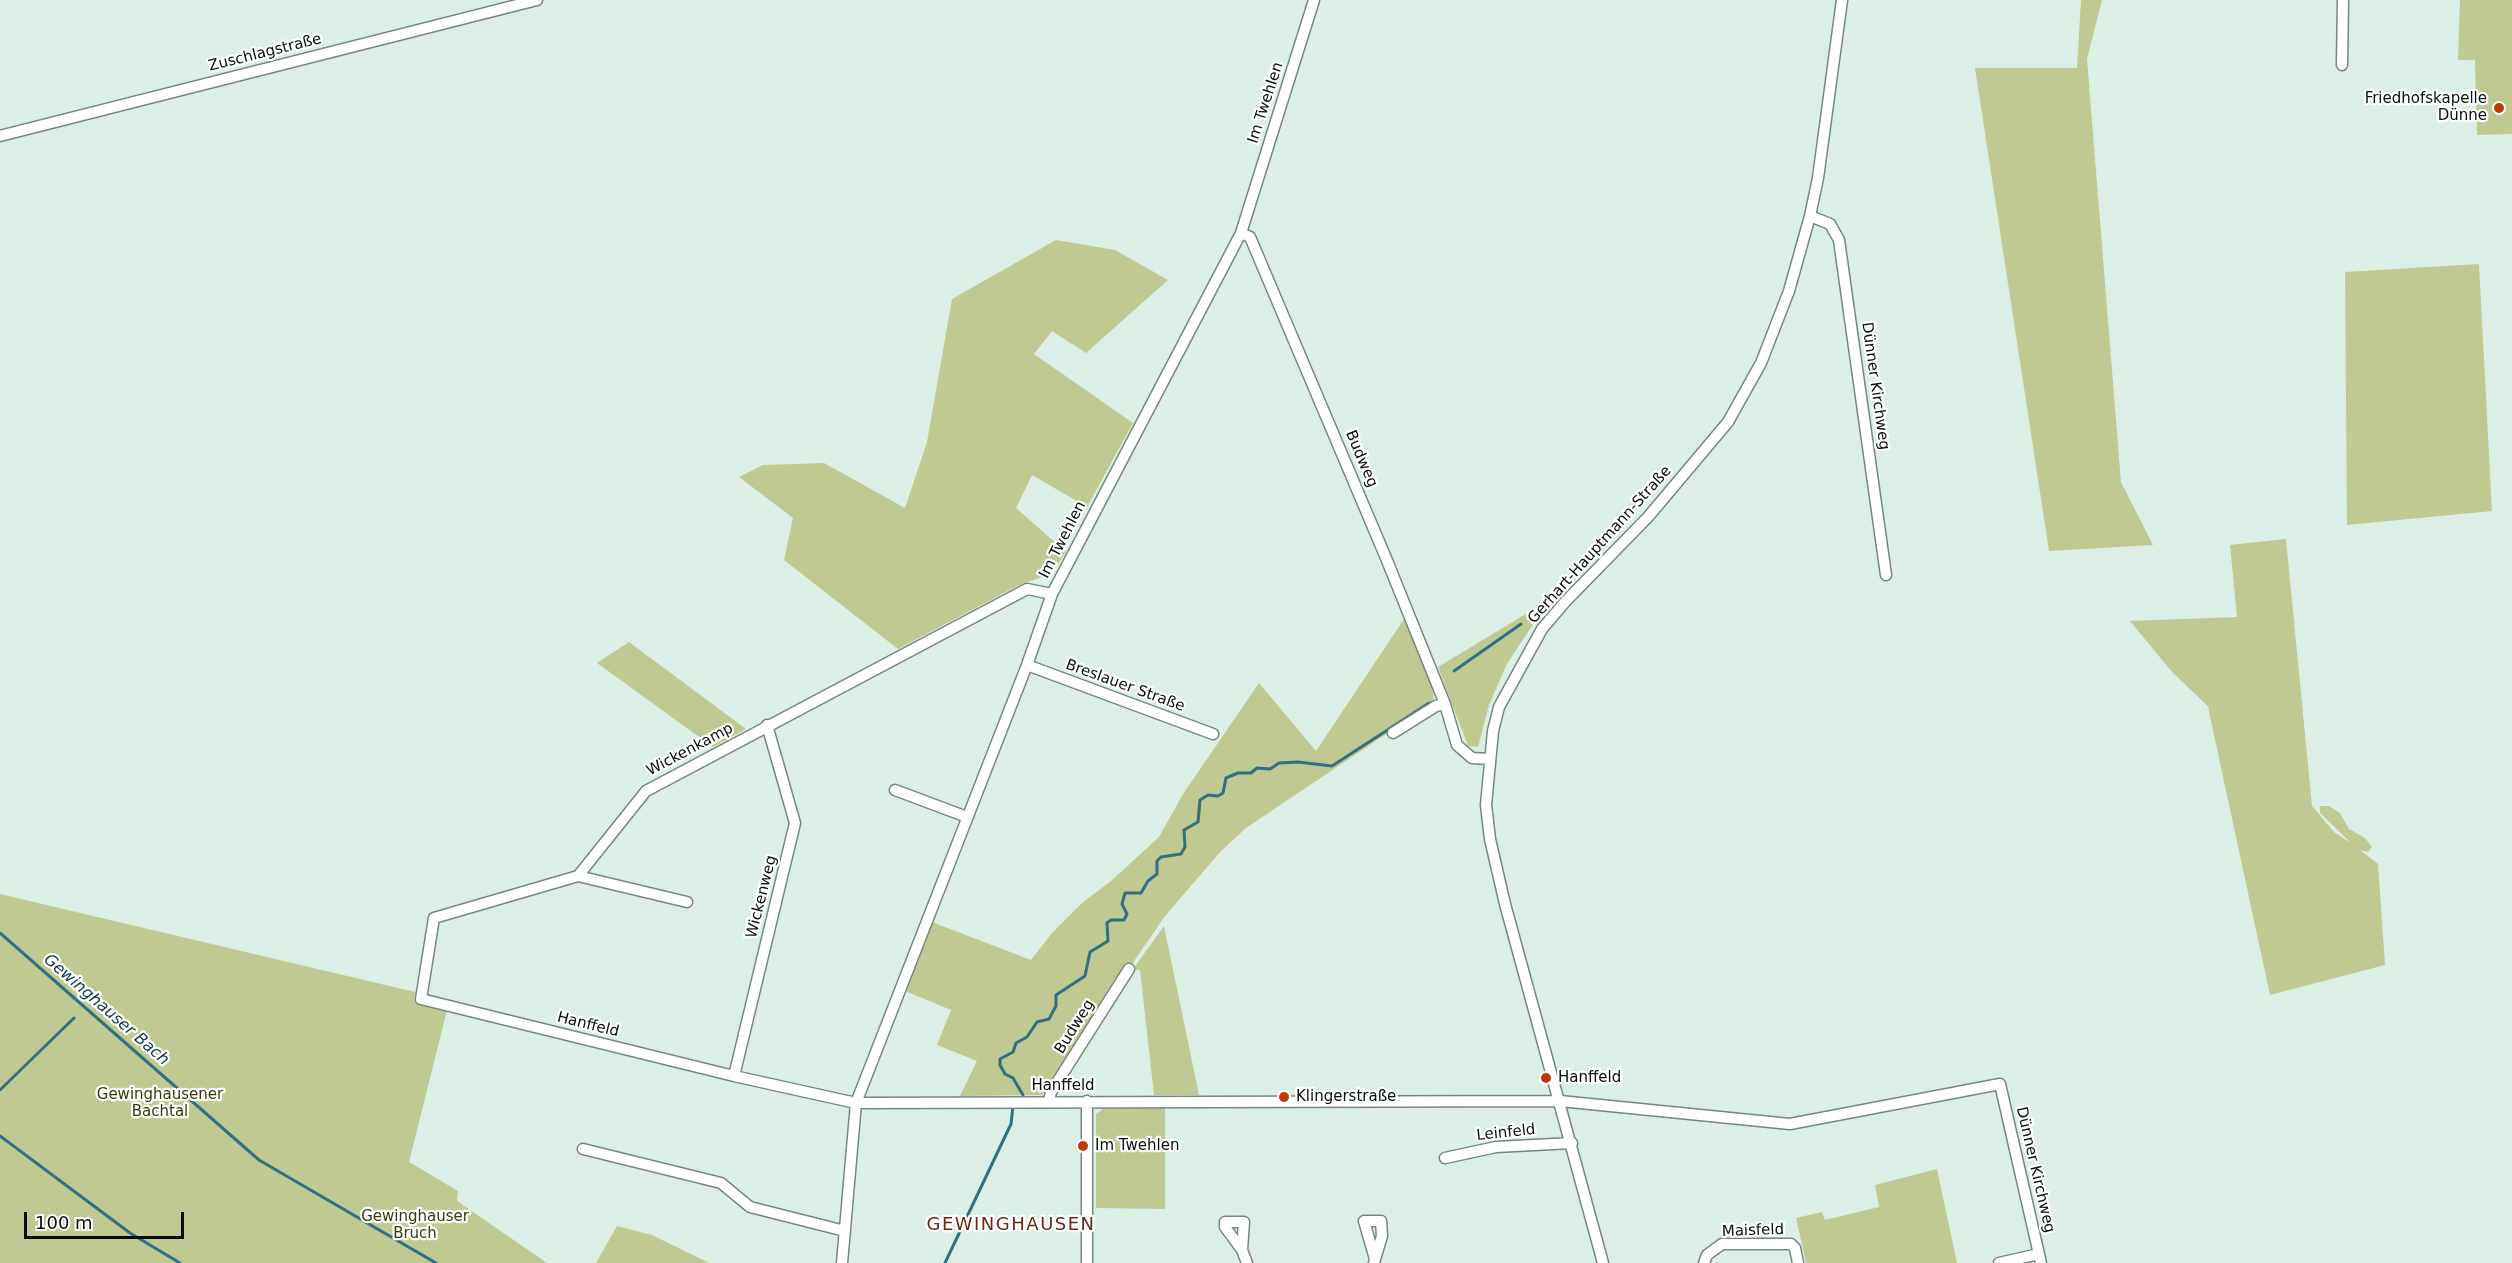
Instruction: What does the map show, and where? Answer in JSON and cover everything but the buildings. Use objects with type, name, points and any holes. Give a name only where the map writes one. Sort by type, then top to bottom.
[{"type":"street","name":"Zuschlagstraße","points":[[0,136],[537,0]]},
{"type":"street","name":"Im Twehlen","points":[[842,1263],[856,1103],[1027,665],[1052,594],[1241,233],[1314,0]]},
{"type":"street","name":"Gerhart-Hauptmann-Straße","points":[[1604,1263],[1505,904],[1490,839],[1486,805],[1489,759],[1499,708],[1542,629],[1564,602],[1648,517],[1728,422],[1761,363],[1789,291],[1810,216],[1818,178],[1842,0]]},
{"type":"street","points":[[2342,65],[2343,0]]},
{"type":"street","name":"Dünner Kirchweg","points":[[1810,216],[1830,224],[1839,240],[1886,574]]},
{"type":"street","name":"Budweg","points":[[1241,233],[1250,237],[1445,704],[1457,745],[1472,758],[1489,759]]},
{"type":"street","name":"Wickenkamp","points":[[578,876],[646,791],[1027,589],[1052,594]]},
{"type":"street","name":"Breslauer Straße","points":[[1027,665],[1213,734]]},
{"type":"street","points":[[1394,733],[1436,706],[1445,704]]},
{"type":"street","name":"Wickenweg","points":[[734,1076],[795,823],[767,725]]},
{"type":"street","points":[[895,790],[967,817]]},
{"type":"street","points":[[578,876],[687,902]]},
{"type":"street","name":"Hanffeld","points":[[578,876],[434,918],[422,999],[734,1076],[856,1103],[1560,1101],[1790,1124],[2000,1084]]},
{"type":"street","name":"Budweg","points":[[1050,1101],[1052,1092],[1129,969]]},
{"type":"street","name":"Dünner Kirchweg","points":[[2000,1084],[2040,1258]]},
{"type":"street","points":[[1087,1263],[1088,1101]]},
{"type":"street","name":"Leinfeld","points":[[1445,1158],[1496,1147],[1572,1143]]},
{"type":"street","points":[[583,1149],[721,1183],[750,1207],[845,1231]]},
{"type":"street","name":"Maisfeld","points":[[1704,1263],[1707,1255],[1722,1244],[1791,1244],[1795,1248],[1798,1263]]},
{"type":"street","points":[[1242,1250],[1247,1263]]},
{"type":"street","points":[[1999,1263],[2040,1258]]},
{"type":"green space","points":[[2081,0],[2102,0],[2087,59],[2121,482],[2153,545],[2049,551],[1975,68],[2077,68]]},
{"type":"green space","points":[[2460,0],[2512,0],[2512,134],[2477,135],[2475,60],[2458,60]]},
{"type":"green space","points":[[1056,240],[1115,250],[1168,280],[1086,353],[1052,331],[1034,354],[1133,423],[1087,507],[1032,475],[1016,508],[1066,552],[1051,574],[1019,585],[898,649],[784,560],[793,518],[739,477],[763,465],[824,463],[905,508],[927,442],[952,299]]},
{"type":"green space","points":[[2479,264],[2492,511],[2347,525],[2345,272]]},
{"type":"green space","points":[[2286,539],[2312,806],[2334,832],[2351,843],[2320,813],[2320,806],[2329,806],[2340,813],[2349,829],[2365,838],[2372,847],[2368,852],[2360,850],[2378,864],[2385,965],[2270,995],[2208,707],[2214,712],[2172,672],[2130,621],[2237,617],[2230,545]]},
{"type":"green space","points":[[1539,606],[1543,609],[1507,664],[1489,705],[1478,747],[1468,746],[1438,667]]},
{"type":"green space","points":[[1404,619],[1432,684],[1434,702],[1246,828],[1221,851],[1165,916],[1042,1095],[960,1096],[977,1061],[937,1045],[951,1010],[905,991],[932,922],[1031,960],[1052,933],[1082,903],[1111,881],[1159,837],[1183,794],[1259,683],[1316,751]]},
{"type":"green space","points":[[629,642],[746,729],[713,747],[597,663]]},
{"type":"green space","name":"Gewinghausener Bachtal","points":[[0,894],[415,992],[414,1000],[447,1010],[409,1162],[458,1191],[457,1201],[547,1263],[0,1263]]},
{"type":"green space","points":[[1164,926],[1199,1095],[1154,1095],[1140,970],[1133,969]]},
{"type":"green space","points":[[1165,1106],[1165,1209],[1096,1208],[1096,1114],[1103,1109]]},
{"type":"green space","points":[[1937,1169],[1957,1263],[1806,1263],[1796,1218],[1822,1212],[1825,1220],[1879,1207],[1875,1185]]},
{"type":"green space","points":[[617,1226],[652,1235],[709,1263],[596,1263]]},
{"type":"waterway","points":[[1454,671],[1521,624]]},
{"type":"waterway","points":[[1023,1095],[1013,1078],[1005,1074],[1000,1065],[1000,1059],[1013,1052],[1016,1043],[1027,1037],[1037,1022],[1049,1019],[1056,1006],[1056,995],[1085,976],[1090,952],[1108,941],[1107,923],[1111,920],[1124,920],[1127,914],[1122,904],[1125,893],[1141,893],[1148,881],[1157,874],[1157,861],[1161,857],[1181,854],[1185,847],[1184,830],[1198,822],[1200,800],[1208,795],[1218,796],[1223,793],[1226,778],[1238,773],[1251,773],[1257,768],[1270,769],[1279,763],[1298,762],[1332,766],[1429,703]]},
{"type":"waterway","name":"Gewinghauser Bach","points":[[0,933],[259,1160],[436,1263]]},
{"type":"waterway","points":[[0,1090],[74,1018]]},
{"type":"waterway","points":[[945,1263],[1011,1124],[1013,1106]]},
{"type":"waterway","points":[[0,1136],[130,1233],[180,1263]]},
{"type":"place","name":"Friedhofskapelle Dünne","points":[[2499,108]]},
{"type":"place","name":"Hanffeld","points":[[1546,1078]]},
{"type":"place","name":"Klingerstraße","points":[[1284,1097]]},
{"type":"place","name":"Im Twehlen","points":[[1083,1146]]},
{"type":"district","name":"GEWINGHAUSEN","points":[[1011,1225]]},
{"type":"park label","name":"Gewinghauser Bruch","points":[[415,1226]]}]
